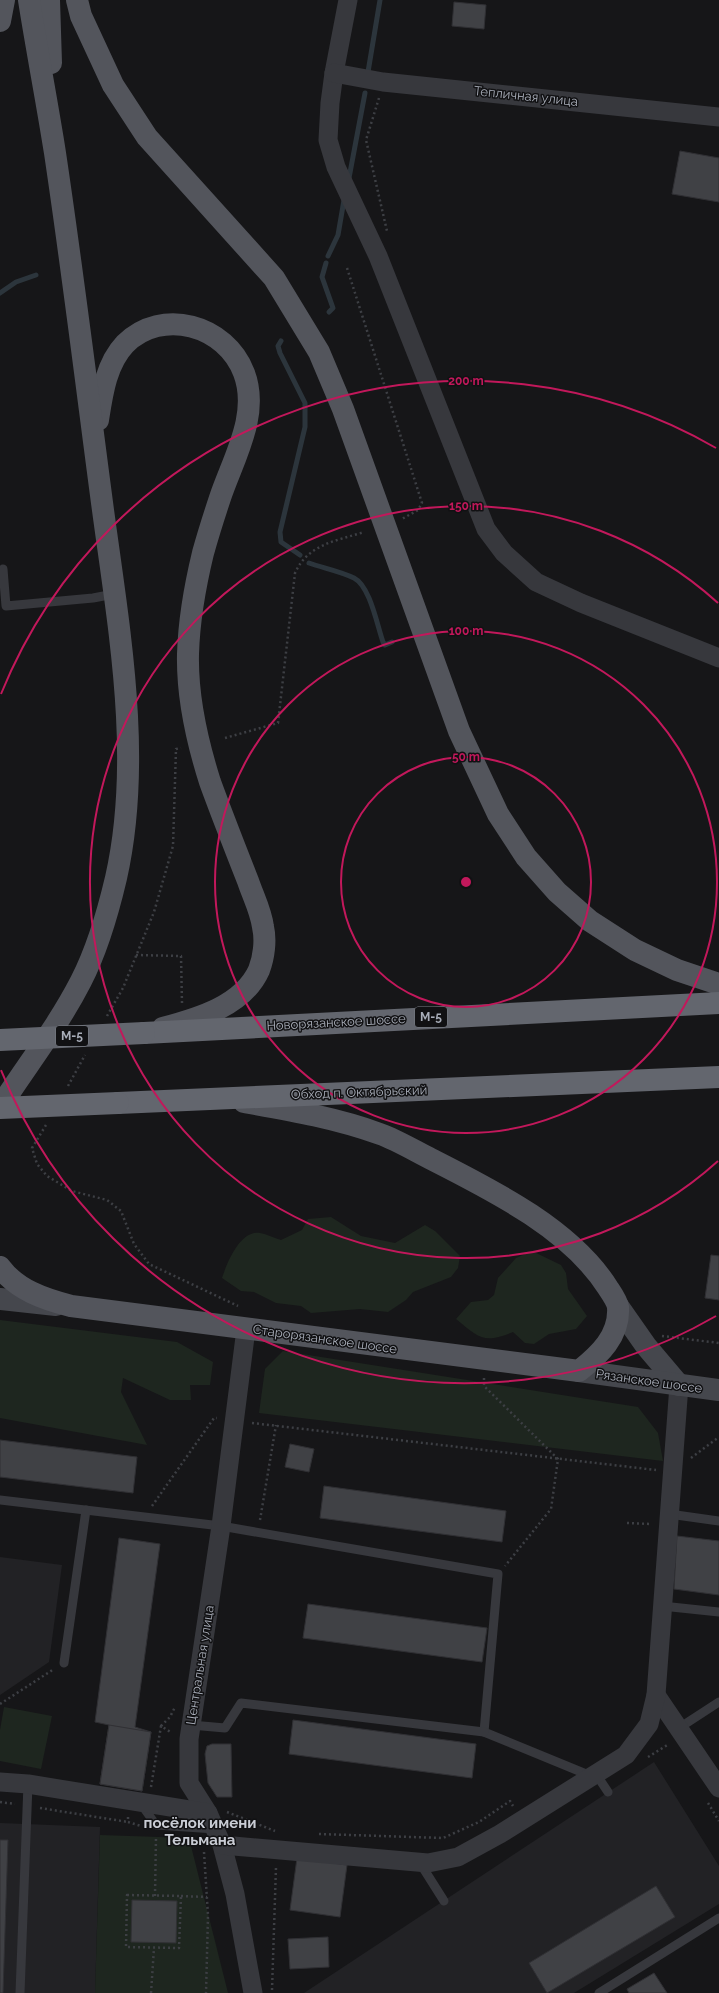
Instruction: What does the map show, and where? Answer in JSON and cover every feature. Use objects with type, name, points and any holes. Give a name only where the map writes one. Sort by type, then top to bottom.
[{"type":"highway","name":"Новорязанское шоссе","points":[[0,1040],[719,1003]]},
{"type":"highway","name":"Обход п. Октябрьский","points":[[0,1107],[719,1077]]},
{"type":"main road","points":[[0,21],[4,0]]},
{"type":"main road","points":[[0,1107],[17,1080],[53,1030],[82,980],[102,927],[116,876],[124,825],[128,766],[126,687],[114,594],[55,152],[29,0]]},
{"type":"main road","points":[[49,0],[55,152]]},
{"type":"main road","points":[[77,0],[81,16],[113,85],[148,137],[274,278],[318,352],[343,409],[459,731],[498,814],[526,857],[557,892],[590,921],[635,950],[677,970],[719,984]]},
{"type":"main road","points":[[94,441],[102,394],[111,365],[125,345],[141,332],[158,326],[178,324],[194,326],[211,334],[225,345],[238,359],[245,374],[248,394],[248,414],[242,439],[220,498],[204,553],[191,613],[188,655],[191,704],[198,736],[210,780],[263,926],[264,947],[259,970],[245,990],[223,1006],[185,1022],[144,1033]]},
{"type":"main road","points":[[0,1099],[17,1080]]},
{"type":"main road","points":[[219,1098],[305,1113],[380,1134],[482,1184],[529,1212],[576,1250],[603,1279],[618,1306],[646,1346],[679,1385]]},
{"type":"main road","name":"Старорязанское шоссе","points":[[0,1266],[15,1282],[32,1293],[70,1306],[579,1371]]},
{"type":"main road","points":[[0,1299],[70,1306]]},
{"type":"main road","points":[[579,1371],[594,1359],[606,1346],[613,1334],[618,1306]]},
{"type":"main road","name":"Рязанское шоссе","points":[[579,1371],[719,1390]]},
{"type":"street","points":[[348,0],[334,73],[330,103],[328,140],[336,167],[378,256],[486,529],[504,553],[536,582],[568,597],[719,658]]},
{"type":"street","name":"Тепличная улица","points":[[334,73],[383,82],[719,117]]},
{"type":"street","name":"Центральная улица","points":[[246,1328],[221,1526],[189,1739],[189,1783],[217,1825],[235,1894],[253,1993]]},
{"type":"street","points":[[0,1782],[28,1784],[134,1801],[217,1825],[428,1863],[458,1857],[520,1821],[626,1755],[649,1724],[656,1694],[679,1385]]},
{"type":"street","points":[[656,1694],[679,1728],[713,1795]]},
{"type":"lane","points":[[3,570],[6,606],[93,598],[114,594]]},
{"type":"lane","points":[[0,1500],[221,1526],[498,1574],[484,1732]]},
{"type":"lane","points":[[64,1662],[86,1510]]},
{"type":"lane","points":[[669,1514],[719,1521]]},
{"type":"lane","points":[[662,1606],[719,1612]]},
{"type":"lane","points":[[679,1728],[719,1702]]},
{"type":"lane","points":[[191,1725],[225,1728],[241,1703],[484,1732],[594,1775],[608,1792]]},
{"type":"lane","points":[[20,1993],[28,1784]]},
{"type":"lane","points":[[419,1862],[444,1901]]},
{"type":"lane","points":[[599,1993],[719,1918]]},
{"type":"path","points":[[383,82],[366,140],[388,236]]},
{"type":"path","points":[[347,268],[422,503],[418,510],[400,520]]},
{"type":"path","points":[[224,738],[278,722],[295,573],[300,563],[308,553],[317,548],[364,532]]},
{"type":"path","points":[[103,1023],[123,988],[154,912],[173,846],[176,749],[183,748]]},
{"type":"path","points":[[136,955],[181,956],[182,1006]]},
{"type":"path","points":[[64,1093],[88,1051]]},
{"type":"path","points":[[48,1121],[32,1148],[37,1164],[47,1176],[72,1191],[107,1200],[121,1211],[134,1244],[149,1264],[237,1306]]},
{"type":"path","points":[[661,1335],[719,1343]]},
{"type":"path","points":[[486,1360],[484,1386],[558,1459]]},
{"type":"path","points":[[145,1517],[214,1418]]},
{"type":"path","points":[[247,1422],[672,1472],[719,1437]]},
{"type":"path","points":[[258,1532],[276,1425]]},
{"type":"path","points":[[498,1574],[550,1508],[558,1459]]},
{"type":"path","points":[[0,1704],[64,1662]]},
{"type":"path","points":[[128,1822],[134,1801],[131,1793],[150,1795],[161,1726],[190,1744]]},
{"type":"path","points":[[646,1758],[671,1742],[675,1749]]},
{"type":"path","points":[[713,1795],[719,1821]]},
{"type":"path","points":[[318,1834],[443,1838],[479,1822],[510,1801],[520,1821]]},
{"type":"path","points":[[0,1802],[128,1822],[142,1827]]},
{"type":"path","points":[[217,1825],[279,1833]]},
{"type":"path","points":[[154,1896],[156,1831]]},
{"type":"path","points":[[204,1852],[207,1897],[206,1993]]},
{"type":"path","points":[[272,1993],[276,1859]]},
{"type":"path","points":[[181,1896],[179,1948],[126,1947],[127,1895],[181,1896],[207,1897]]},
{"type":"path","points":[[151,1993],[154,1948]]},
{"type":"shaded area","points":[[331,1217],[361,1236],[395,1243],[425,1225],[435,1231],[460,1256],[458,1268],[451,1277],[413,1292],[406,1300],[388,1312],[360,1309],[311,1313],[301,1306],[276,1303],[254,1292],[241,1291],[222,1278],[235,1249],[246,1237],[253,1233],[265,1234],[281,1240],[302,1230],[308,1219]]},
{"type":"shaded area","points":[[532,1251],[561,1265],[566,1273],[568,1289],[587,1316],[576,1329],[549,1334],[534,1344],[525,1343],[513,1332],[495,1338],[482,1337],[476,1335],[456,1319],[471,1302],[488,1300],[494,1295],[498,1278],[516,1258]]},
{"type":"shaded area","points":[[0,1320],[177,1342],[213,1362],[210,1385],[190,1385],[191,1400],[170,1400],[123,1378],[121,1392],[147,1445],[0,1418]]},
{"type":"shaded area","points":[[283,1351],[638,1407],[658,1433],[663,1461],[259,1413],[265,1369]]},
{"type":"shaded area","points":[[0,1557],[62,1565],[49,1662],[0,1695]]},
{"type":"shaded area","points":[[4,1707],[52,1716],[41,1769],[0,1761],[0,1730]]},
{"type":"shaded area","points":[[654,1762],[719,1866],[719,1904],[574,1993],[304,1993]]},
{"type":"shaded area","points":[[0,1823],[100,1827],[95,1993],[0,1993]]},
{"type":"shaded area","points":[[100,1835],[189,1838],[228,1993],[95,1993]]},
{"type":"building","points":[[454,2],[486,5],[484,29],[452,26]]},
{"type":"building","points":[[680,151],[719,158],[719,202],[672,194]]},
{"type":"building","points":[[711,1255],[719,1256],[719,1300],[705,1298]]},
{"type":"building","points":[[0,1440],[137,1457],[133,1493],[0,1477]]},
{"type":"building","points":[[290,1444],[314,1449],[309,1472],[285,1467]]},
{"type":"building","points":[[324,1486],[506,1511],[502,1542],[320,1518]]},
{"type":"building","points":[[677,1536],[719,1541],[719,1595],[674,1589]]},
{"type":"building","points":[[119,1538],[160,1544],[135,1727],[151,1732],[142,1791],[100,1784],[109,1725],[95,1722]]},
{"type":"building","points":[[308,1604],[487,1628],[482,1662],[303,1638]]},
{"type":"building","points":[[293,1720],[476,1744],[472,1778],[289,1754]]},
{"type":"building","points":[[109,1725],[151,1732],[142,1791],[100,1784]]},
{"type":"building","points":[[212,1744],[231,1744],[232,1797],[217,1797],[208,1783],[205,1754],[207,1746]]},
{"type":"building","points":[[0,1840],[8,1840],[3,1993],[0,1993]]},
{"type":"building","points":[[297,1858],[347,1865],[340,1917],[290,1910]]},
{"type":"building","points":[[656,1886],[675,1917],[547,1993],[529,1963]]},
{"type":"building","points":[[132,1900],[177,1901],[176,1943],[131,1942]]},
{"type":"building","points":[[328,1937],[329,1967],[290,1969],[288,1939]]},
{"type":"building","points":[[654,1973],[667,1993],[629,1993],[627,1989]]},
{"type":"waterway","points":[[368,72],[380,0]]},
{"type":"waterway","points":[[349,178],[365,93]]},
{"type":"waterway","points":[[328,256],[338,235],[344,200]]},
{"type":"waterway","points":[[326,263],[322,277],[333,308],[329,312]]},
{"type":"waterway","points":[[0,293],[16,282],[36,275]]},
{"type":"waterway","points":[[281,341],[278,346],[280,353],[305,403],[305,427],[280,532],[281,542],[300,555]]},
{"type":"waterway","points":[[309,563],[343,573],[360,582],[369,597],[383,642],[385,645],[392,642]]},
{"type":"district","name":"посёлок имени Тельмана","points":[[200,1832]]}]
